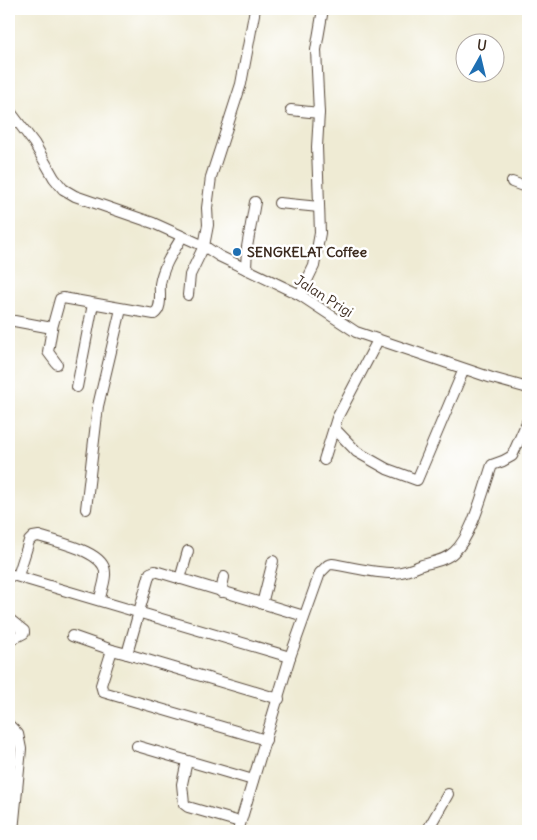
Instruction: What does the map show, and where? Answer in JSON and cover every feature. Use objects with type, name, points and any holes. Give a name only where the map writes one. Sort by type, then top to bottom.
[{"type":"street","points":[[188,294],[190,275],[204,246],[208,225],[211,177],[241,84],[255,9]]},
{"type":"street","points":[[300,295],[314,266],[320,233],[317,147],[319,112],[316,50],[323,9]]},
{"type":"street","name":"Jalan Prigi","points":[[9,110],[34,143],[43,161],[63,189],[75,196],[153,223],[204,246],[219,256],[300,295],[323,309],[344,326],[378,340],[464,369],[528,388]]},
{"type":"street","points":[[291,110],[319,112]]},
{"type":"street","points":[[512,182],[528,188]]},
{"type":"street","points":[[246,268],[247,247],[254,202]]},
{"type":"street","points":[[279,203],[319,207]]},
{"type":"street","points":[[57,364],[48,352],[60,299],[150,314],[158,312],[160,287],[164,270],[182,237]]},
{"type":"street","points":[[77,386],[93,304]]},
{"type":"street","points":[[86,509],[98,406],[121,309]]},
{"type":"street","points":[[9,320],[52,328]]},
{"type":"street","points":[[324,460],[337,418],[378,340]]},
{"type":"street","points":[[334,428],[357,452],[387,469],[417,480],[464,369]]},
{"type":"street","points":[[187,761],[182,784],[184,804],[239,827],[279,699],[290,657],[320,573],[328,564],[393,573],[444,558],[454,552],[464,539],[492,465],[512,456],[528,420]]},
{"type":"street","points":[[100,600],[105,572],[101,563],[92,554],[39,536],[33,537],[29,541],[13,575],[290,657]]},
{"type":"street","points":[[180,579],[188,550]]},
{"type":"street","points":[[262,604],[273,561]]},
{"type":"street","points":[[127,654],[150,573],[152,572],[304,616]]},
{"type":"street","points":[[221,592],[224,577]]},
{"type":"street","points":[[9,619],[24,631],[24,633],[9,641]]},
{"type":"street","points":[[72,636],[112,650],[279,699]]},
{"type":"street","points":[[112,650],[101,685],[103,692],[266,740]]},
{"type":"street","points":[[9,725],[18,734],[21,743],[13,831]]},
{"type":"street","points":[[137,746],[253,780]]},
{"type":"street","points":[[427,831],[448,794]]},
{"type":"place","name":"SENGKELAT Coffee","points":[[237,252]]}]
